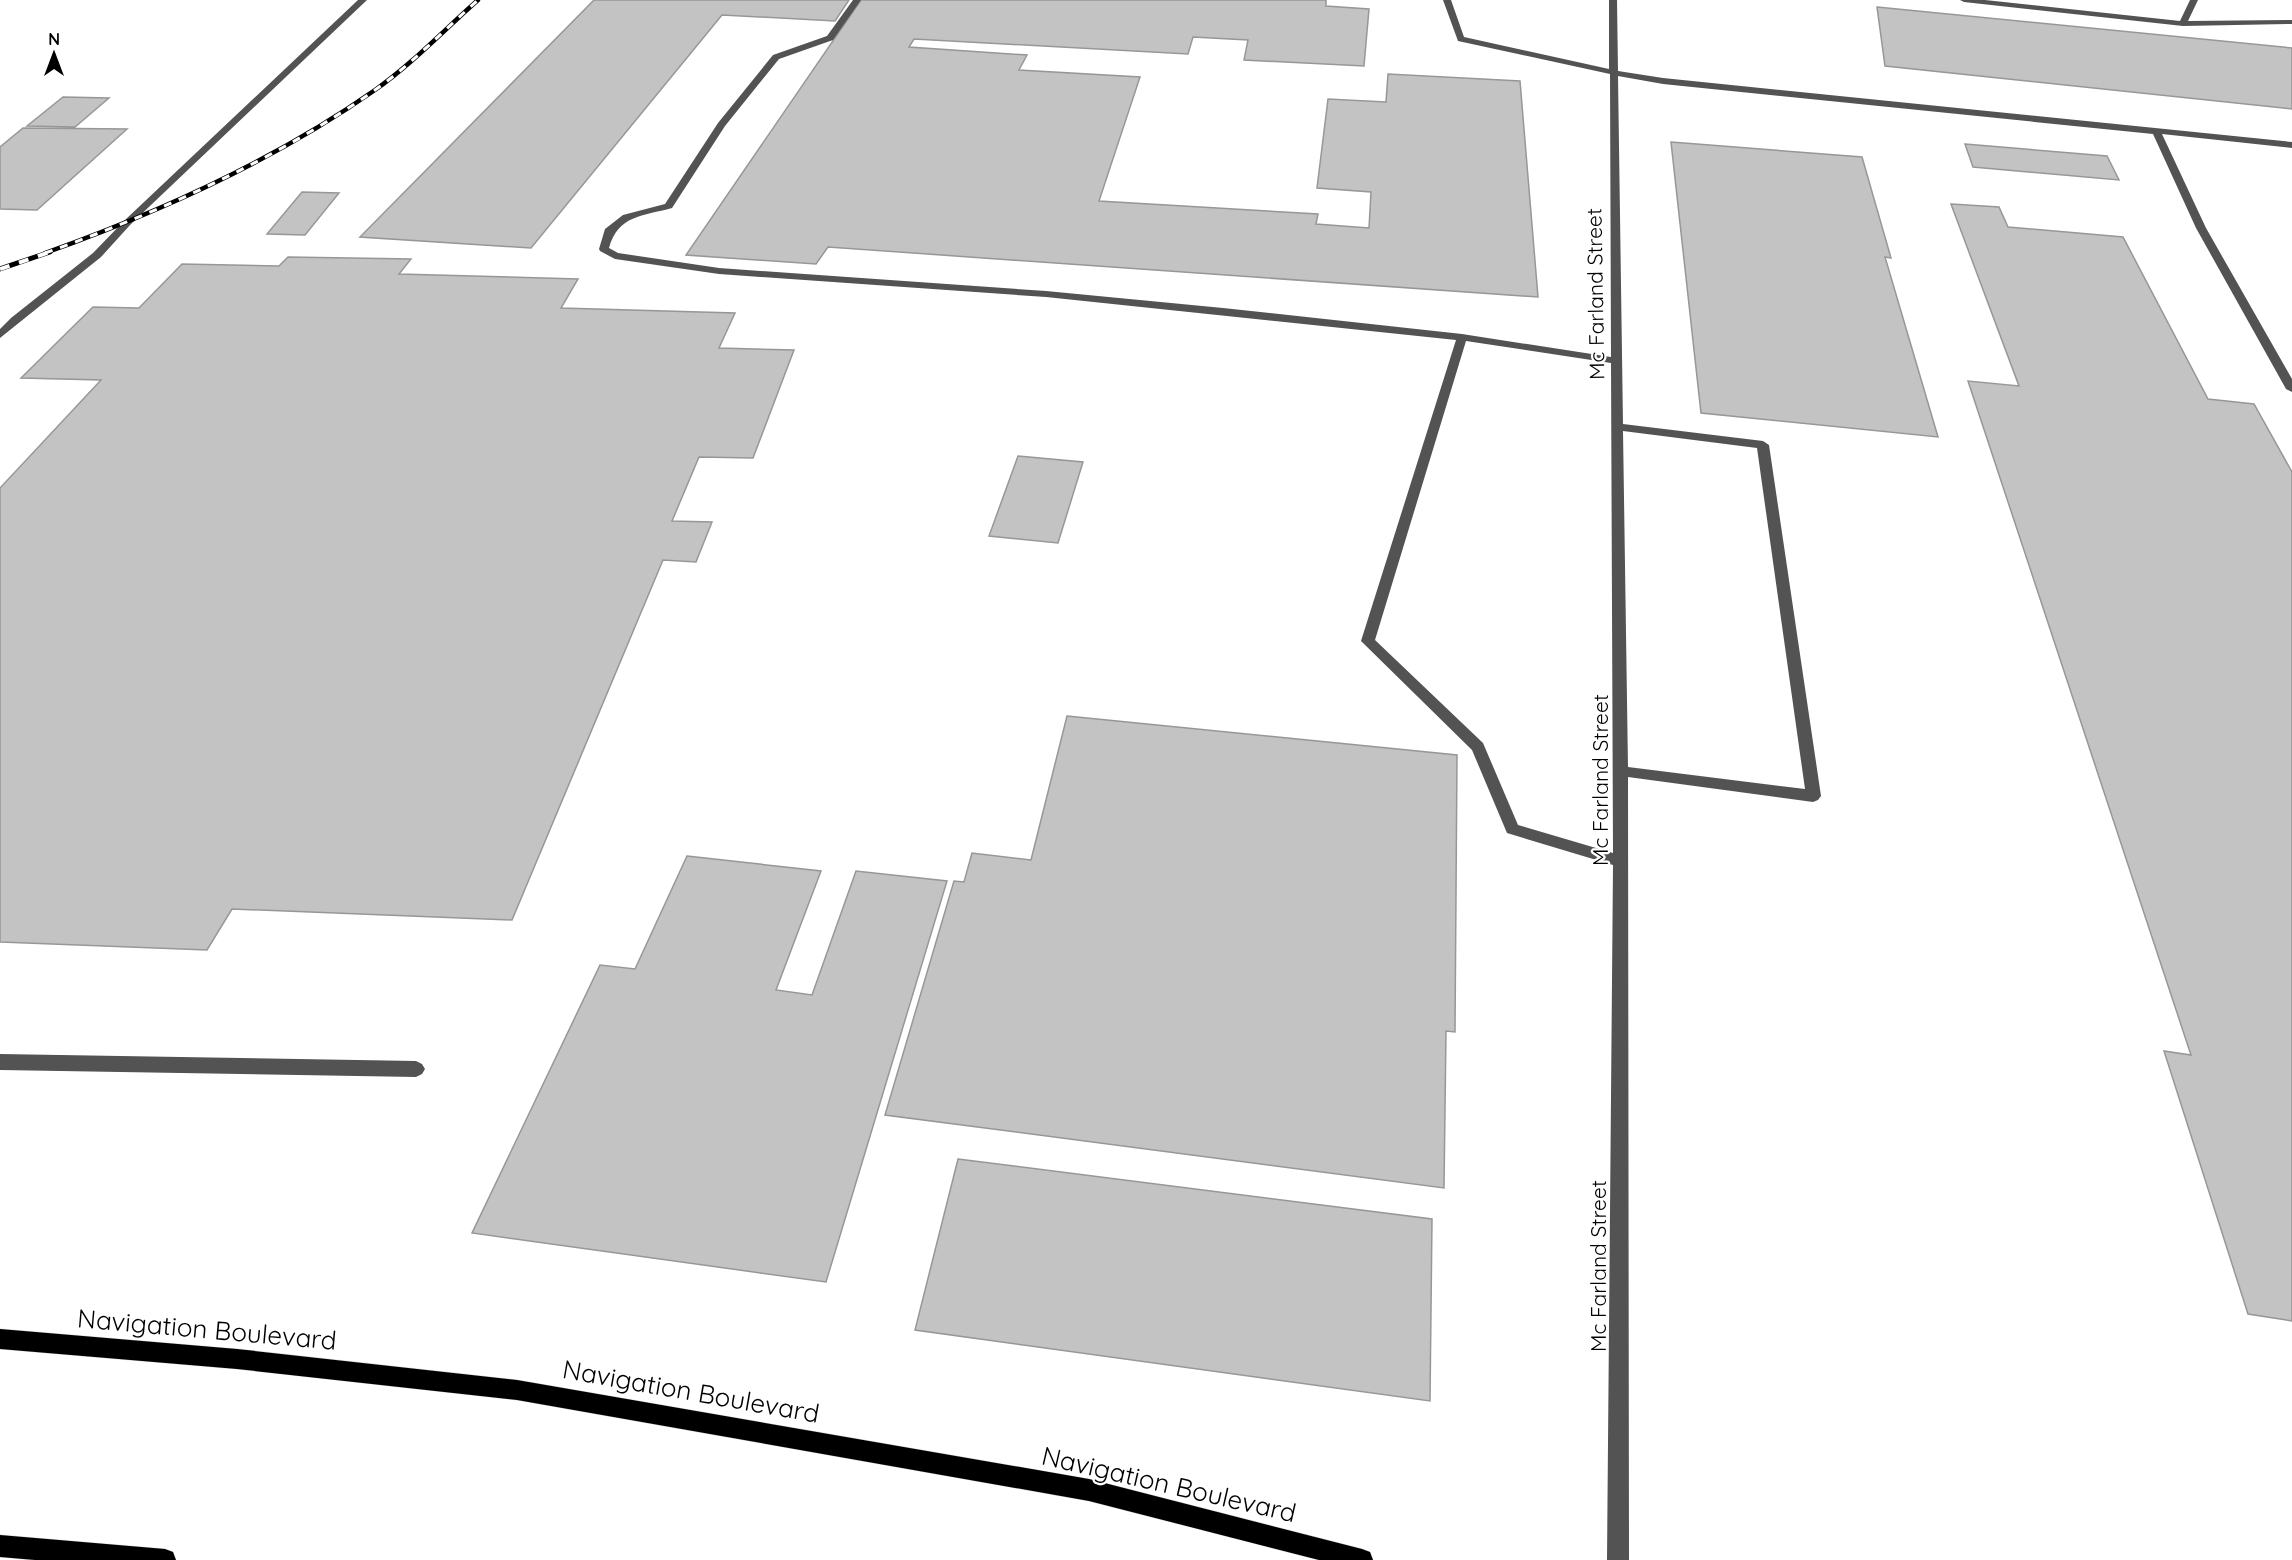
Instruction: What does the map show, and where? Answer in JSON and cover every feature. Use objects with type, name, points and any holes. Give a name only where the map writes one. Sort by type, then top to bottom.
[{"type":"main road","name":"Navigation Boulevard","points":[[0,1339],[237,1359],[517,1390],[1089,1490],[1362,1560]]},
{"type":"main road","points":[[0,1546],[165,1560]]},
{"type":"street","points":[[0,335],[15,320],[97,255],[136,214],[363,0]]},
{"type":"street","points":[[856,0],[830,38],[776,57],[721,125],[669,206],[626,217],[609,231],[604,249],[615,256],[719,271],[1046,294],[1462,337],[1617,361]]},
{"type":"street","points":[[1447,0],[1461,39],[1554,62],[1614,73],[1663,81],[2292,145]]},
{"type":"street","name":"Mc Farland Street","points":[[1613,0],[1622,771],[1618,1560]]},
{"type":"street","points":[[1964,0],[2182,24],[2292,22]]},
{"type":"street","points":[[2182,24],[2194,0]]},
{"type":"street","points":[[2156,131],[2201,228],[2292,389]]},
{"type":"street","points":[[1462,337],[1368,641],[1478,747],[1512,829],[1621,861]]},
{"type":"street","points":[[1617,427],[1763,446],[1813,796],[1622,771]]},
{"type":"street","points":[[0,1062],[416,1069]]},
{"type":"building","points":[[594,0],[849,0],[835,21],[722,15],[531,248],[360,237]]},
{"type":"building","points":[[861,0],[1326,0],[1326,6],[1369,9],[1364,66],[1244,60],[1248,40],[1193,37],[1188,54],[914,39],[909,47],[1027,55],[1019,70],[1140,77],[1099,201],[1318,214],[1316,224],[1369,228],[1371,192],[1317,188],[1328,99],[1386,102],[1388,74],[1520,81],[1538,297],[828,247],[816,264],[686,255]]},
{"type":"building","points":[[1877,7],[2292,48],[2292,109],[1885,66]]},
{"type":"building","points":[[63,97],[109,98],[75,127],[27,126]]},
{"type":"building","points":[[23,128],[127,129],[37,210],[0,209],[0,147]]},
{"type":"building","points":[[1671,142],[1862,157],[1891,258],[1885,257],[1938,437],[1701,413]]},
{"type":"building","points":[[1965,144],[2107,156],[2119,180],[1973,167]]},
{"type":"building","points":[[302,192],[339,193],[305,235],[267,234]]},
{"type":"building","points":[[1951,204],[1999,207],[2008,227],[2123,237],[2208,399],[2254,404],[2292,472],[2292,1321],[2248,1314],[2164,1051],[2191,1055],[1968,381],[2019,386]]},
{"type":"building","points":[[288,257],[411,259],[399,274],[578,279],[561,308],[735,313],[719,348],[794,350],[753,458],[699,457],[672,521],[712,522],[696,562],[663,560],[512,920],[232,909],[207,950],[0,942],[0,488],[101,380],[21,378],[93,307],[139,308],[182,264],[279,266]]},
{"type":"building","points":[[1018,456],[1083,462],[1058,543],[989,536]]},
{"type":"building","points":[[1067,716],[1457,755],[1455,1032],[1446,1031],[1444,1188],[885,1115],[954,881],[964,882],[972,853],[1031,860]]},
{"type":"building","points":[[687,856],[821,871],[776,990],[812,995],[856,871],[947,881],[826,1282],[472,1233],[600,965],[635,969]]},
{"type":"building","points":[[958,1159],[1432,1219],[1430,1401],[915,1330]]},
{"type":"railway","points":[[45,253],[174,202],[257,162],[297,139],[389,80],[478,0]]},
{"type":"railway","points":[[0,269],[50,252]]}]
